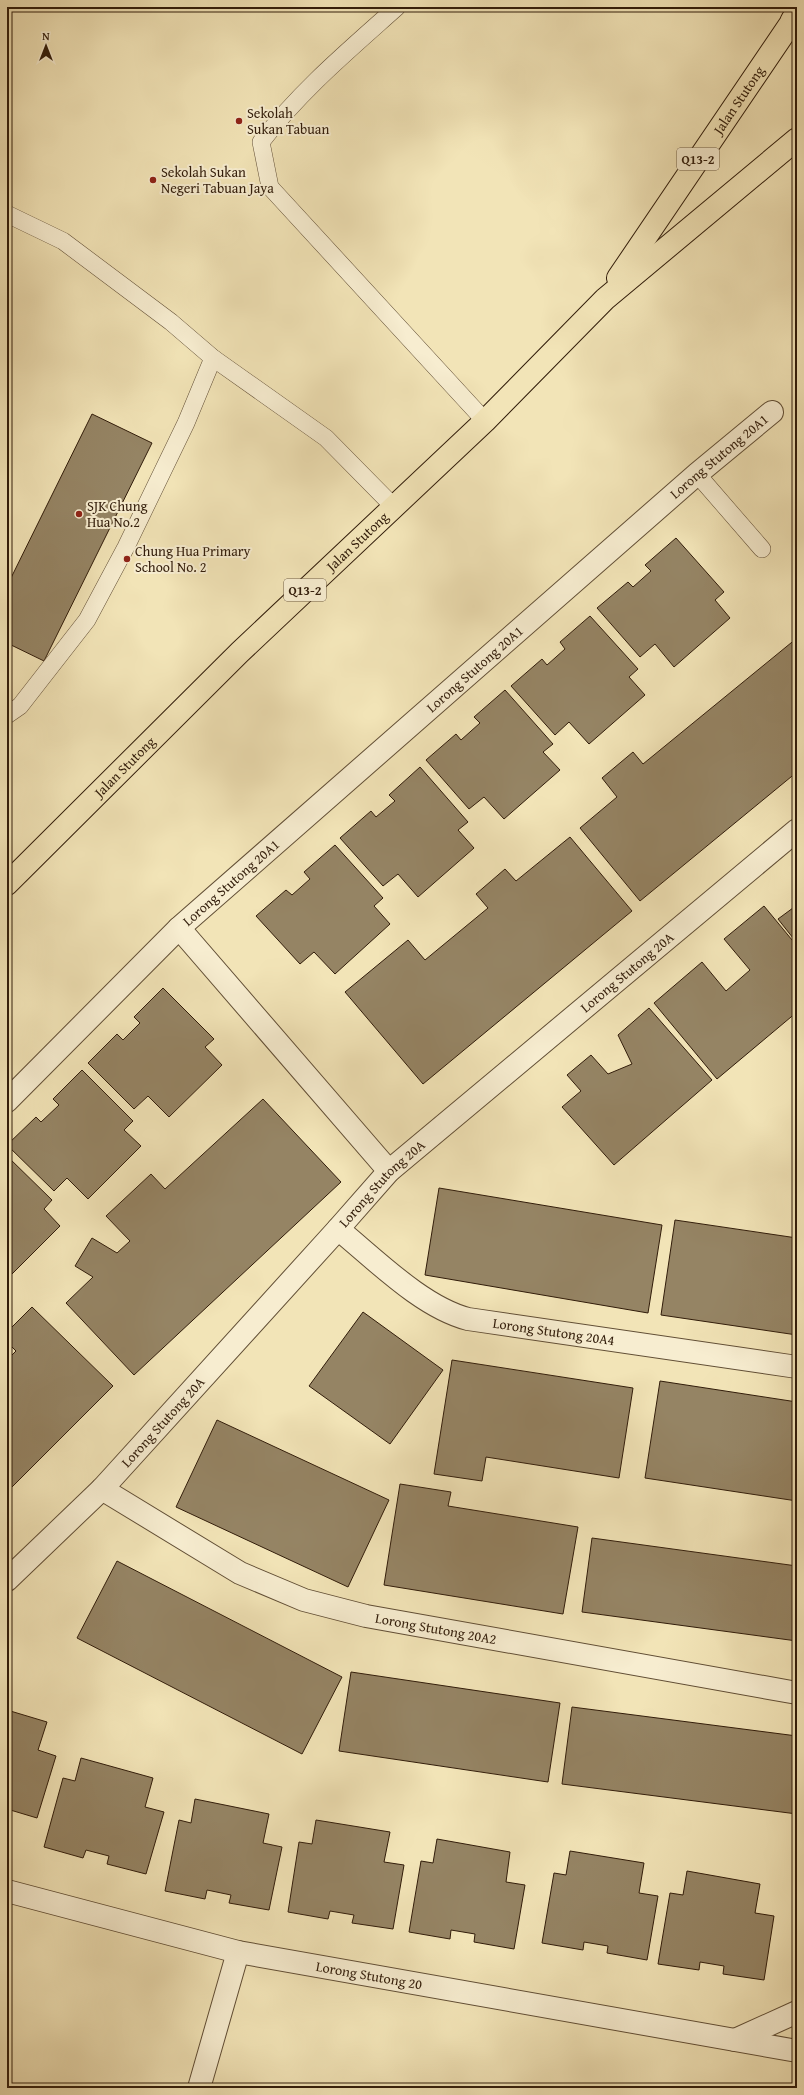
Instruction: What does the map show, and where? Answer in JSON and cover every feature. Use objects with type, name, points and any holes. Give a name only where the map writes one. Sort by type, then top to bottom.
[{"type":"main road","name":"Jalan Stutong","points":[[605,299],[795,16]]},
{"type":"main road","name":"Jalan Stutong","points":[[7,884],[240,652],[393,506],[485,421],[605,299],[797,139]]},
{"type":"street","name":"Lorong Stutong 20A1","points":[[7,1101],[179,928],[697,474],[772,412]]},
{"type":"street","name":"Lorong Stutong 20A","points":[[7,1580],[102,1489],[338,1229],[389,1170],[797,830]]},
{"type":"street","name":"Lorong Stutong 20A1","points":[[179,928],[389,1170]]},
{"type":"street","name":"Lorong Stutong 20A4","points":[[338,1229],[430,1304],[453,1315],[476,1321],[797,1367]]},
{"type":"street","name":"Lorong Stutong 20A2","points":[[102,1489],[240,1573],[304,1600],[366,1616],[797,1693]]},
{"type":"street","name":"Lorong Stutong 20","points":[[7,1891],[238,1952],[797,2050]]},
{"type":"street","points":[[199,2088],[238,1952]]},
{"type":"street","points":[[735,2040],[797,2012]]},
{"type":"lane","points":[[397,7],[310,86],[282,115],[261,142],[270,187],[485,421]]},
{"type":"lane","points":[[7,214],[63,241],[171,322],[213,358],[326,438],[393,506]]},
{"type":"lane","points":[[7,715],[20,706],[87,620],[126,547],[183,430],[213,358]]},
{"type":"lane","points":[[697,474],[762,549]]},
{"type":"building","name":"SJK Chung Hua No.2","points":[[92,414],[152,443],[44,661],[7,643],[7,586]]},
{"type":"building","points":[[676,538],[724,592],[715,600],[730,618],[674,667],[655,644],[640,657],[597,608],[628,582],[633,587],[651,571],[645,565]]},
{"type":"building","points":[[590,616],[638,669],[629,677],[645,695],[589,744],[569,722],[555,735],[511,686],[542,659],[547,665],[565,649],[560,642]]},
{"type":"building","points":[[797,638],[797,772],[640,901],[580,828],[617,797],[602,778],[633,752],[643,764]]},
{"type":"building","points":[[505,690],[553,744],[543,752],[560,770],[504,819],[484,797],[469,809],[426,760],[456,734],[461,740],[480,723],[474,717]]},
{"type":"building","points":[[420,767],[468,822],[458,830],[474,848],[418,897],[398,874],[383,886],[340,838],[371,811],[376,817],[395,801],[389,795]]},
{"type":"building","points":[[570,837],[632,911],[423,1084],[345,992],[408,940],[425,960],[488,908],[476,894],[505,869],[516,881]]},
{"type":"building","points":[[335,845],[383,898],[374,906],[390,924],[335,974],[314,952],[300,964],[256,916],[286,890],[292,895],[310,879],[304,872]]},
{"type":"building","points":[[797,905],[797,943],[778,919]]},
{"type":"building","points":[[764,906],[797,946],[797,1012],[717,1079],[654,1003],[702,962],[726,991],[750,970],[724,939]]},
{"type":"building","points":[[163,988],[214,1039],[205,1047],[222,1065],[169,1117],[148,1096],[134,1109],[88,1063],[117,1034],[123,1040],[140,1023],[134,1017]]},
{"type":"building","points":[[649,1008],[712,1080],[614,1165],[562,1107],[581,1091],[567,1075],[591,1055],[608,1074],[632,1064],[618,1035]]},
{"type":"building","points":[[82,1070],[133,1121],[124,1130],[141,1146],[88,1199],[67,1178],[54,1191],[7,1145],[36,1117],[41,1122],[59,1105],[53,1099]]},
{"type":"building","points":[[263,1099],[341,1182],[134,1375],[66,1303],[93,1277],[75,1266],[92,1238],[117,1253],[130,1241],[106,1216],[151,1174],[165,1189]]},
{"type":"building","points":[[7,1156],[52,1200],[44,1209],[60,1226],[7,1279]]},
{"type":"building","points":[[439,1188],[662,1225],[648,1313],[425,1275]]},
{"type":"building","points":[[675,1220],[797,1238],[797,1335],[661,1315]]},
{"type":"building","points":[[32,1307],[113,1386],[7,1492],[7,1360],[16,1351],[7,1342],[7,1332]]},
{"type":"building","points":[[363,1312],[443,1370],[390,1444],[309,1386]]},
{"type":"building","points":[[452,1360],[633,1388],[619,1478],[486,1457],[482,1481],[434,1474]]},
{"type":"building","points":[[660,1381],[797,1402],[797,1501],[645,1478]]},
{"type":"building","points":[[217,1420],[389,1500],[348,1587],[176,1507]]},
{"type":"building","points":[[400,1484],[451,1492],[448,1506],[578,1527],[563,1614],[384,1585]]},
{"type":"building","points":[[592,1538],[797,1566],[797,1641],[582,1612]]},
{"type":"building","points":[[117,1561],[342,1677],[302,1754],[77,1638]]},
{"type":"building","points":[[351,1672],[560,1703],[548,1782],[339,1751]]},
{"type":"building","points":[[572,1707],[797,1736],[797,1814],[562,1784]]},
{"type":"building","points":[[7,1710],[47,1722],[38,1750],[56,1756],[37,1818],[7,1809]]},
{"type":"building","points":[[81,1758],[153,1778],[145,1807],[164,1812],[146,1874],[107,1864],[109,1856],[86,1850],[83,1858],[44,1847],[63,1778],[75,1781]]},
{"type":"building","points":[[195,1799],[269,1814],[263,1843],[282,1847],[269,1910],[229,1903],[231,1895],[207,1890],[205,1899],[165,1891],[179,1820],[191,1823]]},
{"type":"building","points":[[316,1820],[390,1832],[384,1862],[404,1865],[393,1929],[352,1923],[354,1915],[330,1911],[328,1919],[288,1912],[299,1842],[312,1844]]},
{"type":"building","points":[[437,1839],[510,1852],[506,1882],[525,1885],[514,1949],[474,1942],[475,1934],[451,1930],[450,1939],[409,1932],[421,1861],[433,1863]]},
{"type":"building","points":[[570,1851],[644,1863],[639,1893],[658,1896],[647,1960],[607,1953],[608,1946],[584,1942],[583,1950],[542,1943],[554,1873],[566,1875]]},
{"type":"building","points":[[687,1871],[760,1884],[755,1913],[774,1916],[764,1980],[723,1974],[724,1966],[700,1962],[699,1970],[658,1964],[670,1893],[683,1895]]},
{"type":"place","name":"Sekolah Sukan Tabuan","points":[[239,121]]},
{"type":"place","name":"Sekolah Sukan Negeri Tabuan Jaya","points":[[153,180]]},
{"type":"place","name":"SJK Chung Hua No.2","points":[[79,514]]},
{"type":"place","name":"Chung Hua Primary School No. 2","points":[[127,559]]}]
